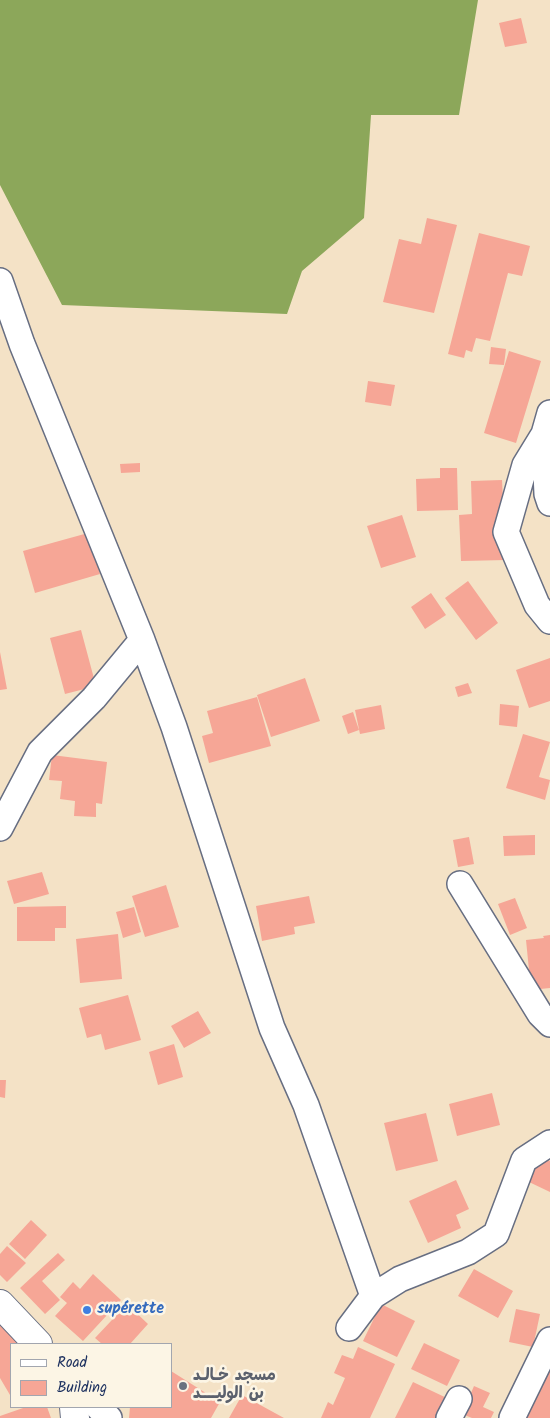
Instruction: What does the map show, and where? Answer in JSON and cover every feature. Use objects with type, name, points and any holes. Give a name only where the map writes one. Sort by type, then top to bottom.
[{"type":"street","points":[[0,280],[22,344],[142,640],[174,727],[272,1028],[306,1105],[373,1296]]},
{"type":"street","points":[[547,423],[547,494],[550,504]]},
{"type":"street","points":[[547,423],[526,465],[506,532],[537,605],[550,621]]},
{"type":"street","points":[[0,828],[40,752],[94,698],[142,640]]},
{"type":"street","points":[[460,884],[540,1014],[550,1024]]},
{"type":"street","points":[[349,1328],[373,1296],[400,1278],[468,1252],[496,1234],[524,1160],[550,1143]]},
{"type":"street","points":[[0,1304],[37,1343]]},
{"type":"street","points":[[512,1418],[550,1340]]},
{"type":"street","points":[[99,1408],[109,1418]]},
{"type":"green space","points":[[0,0],[478,0],[459,115],[371,115],[364,218],[302,271],[287,314],[62,305],[0,185]]},
{"type":"building","points":[[521,18],[527,43],[505,47],[499,23]]},
{"type":"building","points":[[427,218],[457,225],[434,313],[383,302],[399,239],[421,244]]},
{"type":"building","points":[[479,233],[530,246],[522,276],[508,273],[490,341],[476,338],[472,352],[466,350],[464,358],[448,354]]},
{"type":"building","points":[[491,347],[506,349],[504,365],[489,364]]},
{"type":"building","points":[[509,351],[541,361],[516,443],[484,433]]},
{"type":"building","points":[[368,381],[395,385],[391,406],[365,402]]},
{"type":"building","points":[[140,463],[140,472],[121,473],[120,464]]},
{"type":"building","points":[[440,468],[457,468],[458,510],[417,511],[416,479],[440,478]]},
{"type":"building","points":[[502,480],[506,560],[461,561],[459,515],[472,514],[471,481]]},
{"type":"building","points":[[402,515],[416,557],[381,568],[367,526]]},
{"type":"building","points":[[88,533],[100,574],[35,593],[23,551]]},
{"type":"building","points":[[468,581],[498,623],[476,640],[445,598]]},
{"type":"building","points":[[431,593],[446,615],[425,629],[411,607]]},
{"type":"building","points":[[81,630],[96,686],[65,694],[50,638]]},
{"type":"building","points":[[0,652],[7,689],[0,690]]},
{"type":"building","points":[[550,658],[550,701],[529,708],[516,670]]},
{"type":"building","points":[[305,678],[320,721],[271,737],[257,695]]},
{"type":"building","points":[[468,683],[472,693],[458,697],[455,687]]},
{"type":"building","points":[[257,697],[271,746],[209,763],[202,736],[213,733],[207,711]]},
{"type":"building","points":[[500,704],[519,706],[517,727],[499,725]]},
{"type":"building","points":[[381,705],[385,729],[360,734],[355,710]]},
{"type":"building","points":[[353,712],[359,730],[348,734],[342,716]]},
{"type":"building","points":[[523,734],[550,742],[539,777],[550,780],[545,800],[506,788]]},
{"type":"building","points":[[52,755],[107,762],[102,804],[96,803],[96,817],[74,816],[75,801],[60,799],[62,781],[49,780]]},
{"type":"building","points":[[535,835],[535,855],[504,856],[503,836]]},
{"type":"building","points":[[469,837],[474,864],[458,867],[453,840]]},
{"type":"building","points":[[42,872],[49,894],[14,904],[7,881]]},
{"type":"building","points":[[166,885],[179,927],[145,937],[132,896]]},
{"type":"building","points":[[309,896],[315,923],[294,927],[295,934],[262,941],[256,906]]},
{"type":"building","points":[[515,898],[527,928],[510,935],[498,904]]},
{"type":"building","points":[[66,906],[66,928],[55,928],[55,941],[17,941],[17,907]]},
{"type":"building","points":[[134,907],[141,932],[123,938],[116,912]]},
{"type":"building","points":[[118,934],[122,979],[80,983],[76,939]]},
{"type":"building","points":[[550,935],[550,988],[531,990],[526,940],[544,938],[543,936]]},
{"type":"building","points":[[128,995],[141,1040],[105,1050],[101,1034],[87,1038],[79,1008]]},
{"type":"building","points":[[198,1011],[211,1033],[184,1048],[171,1026]]},
{"type":"building","points":[[174,1044],[183,1077],[158,1085],[149,1052]]},
{"type":"building","points":[[0,1080],[6,1080],[5,1098],[0,1097]]},
{"type":"building","points":[[492,1093],[500,1125],[457,1136],[449,1104]]},
{"type":"building","points":[[426,1113],[438,1161],[396,1171],[384,1123]]},
{"type":"building","points":[[540,1156],[550,1161],[550,1192],[529,1182]]},
{"type":"building","points":[[456,1180],[469,1209],[456,1215],[461,1228],[428,1243],[409,1201]]},
{"type":"building","points":[[31,1220],[47,1235],[25,1259],[9,1244]]},
{"type":"building","points":[[7,1246],[26,1263],[7,1282],[0,1275],[0,1254]]},
{"type":"building","points":[[58,1253],[65,1260],[42,1281],[60,1300],[45,1314],[20,1288]]},
{"type":"building","points":[[474,1269],[513,1291],[498,1318],[458,1296]]},
{"type":"building","name":"supérette","points":[[93,1274],[121,1300],[83,1341],[55,1316],[67,1303],[60,1297],[73,1282],[80,1289]]},
{"type":"building","points":[[127,1304],[148,1324],[131,1343],[101,1343],[95,1338]]},
{"type":"building","points":[[381,1304],[415,1321],[397,1357],[363,1341]]},
{"type":"building","points":[[516,1309],[540,1314],[533,1347],[509,1342]]},
{"type":"building","points":[[0,1319],[21,1343],[10,1343],[10,1395],[0,1378]]},
{"type":"building","points":[[424,1343],[460,1360],[447,1386],[411,1369]]},
{"type":"building","points":[[358,1347],[395,1364],[370,1418],[321,1418],[328,1402],[333,1405],[345,1378],[334,1373],[342,1355],[353,1359]]},
{"type":"building","points":[[550,1368],[550,1418],[525,1418]]},
{"type":"building","name":"مسجد خـالـد بن الوليــــد","points":[[172,1372],[220,1402],[211,1418],[129,1418],[130,1408],[172,1408]]},
{"type":"building","points":[[413,1382],[451,1400],[442,1418],[395,1418]]},
{"type":"building","points":[[474,1386],[490,1393],[483,1407],[494,1412],[491,1418],[472,1418],[462,1414]]},
{"type":"building","points":[[242,1395],[284,1418],[229,1418]]},
{"type":"building","points":[[23,1408],[47,1408],[51,1418],[0,1418],[0,1416]]},
{"type":"place","name":"supérette","points":[[87,1310]]},
{"type":"place","name":"مسجد خـالـد بن الوليــــد","points":[[183,1386]]}]
